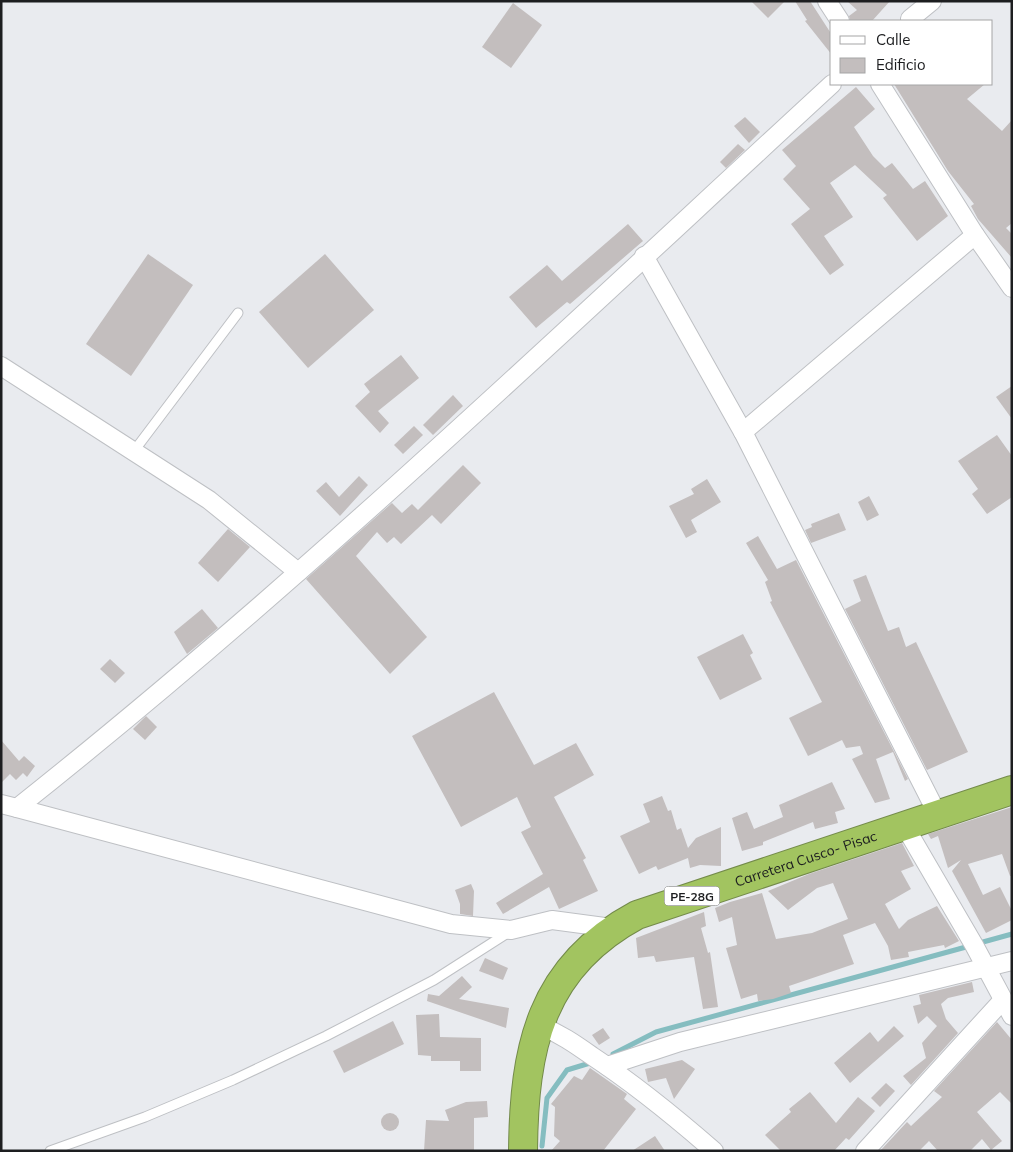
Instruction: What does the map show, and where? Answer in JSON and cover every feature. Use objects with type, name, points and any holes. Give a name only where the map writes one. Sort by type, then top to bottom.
[{"type":"highway","name":"Carretera Cusco- Pisac","points":[[523,1151],[530,1058],[539,1025],[552,997],[568,970],[597,940],[612,928],[637,915],[1012,790]]},
{"type":"street","points":[[827,1],[839,20]]},
{"type":"street","points":[[906,1],[908,20]]},
{"type":"street","points":[[908,20],[932,1]]},
{"type":"street","points":[[9,806],[131,718],[298,572],[366,512],[831,85]]},
{"type":"street","points":[[881,85],[975,235],[1012,288]]},
{"type":"street","points":[[743,432],[975,235]]},
{"type":"street","points":[[644,256],[743,432],[938,815]]},
{"type":"street","points":[[1,366],[209,500],[298,572]]},
{"type":"street","points":[[9,806],[452,924],[511,930],[552,920],[612,928]]},
{"type":"street","points":[[904,825],[1012,1016]]},
{"type":"street","points":[[607,1066],[680,1042],[986,969],[1012,961]]},
{"type":"street","points":[[865,1151],[1002,1001]]},
{"type":"street","points":[[539,1025],[556,1032],[659,1103],[714,1151]]},
{"type":"lane","points":[[134,451],[238,313]]},
{"type":"lane","points":[[50,1151],[145,1117],[233,1080],[318,1040],[434,980],[511,930]]},
{"type":"building","points":[[751,1],[785,1],[768,18]]},
{"type":"building","points":[[795,1],[810,1],[830,32],[830,52],[805,21],[807,20]]},
{"type":"building","points":[[847,1],[890,1],[873,20],[850,20],[849,16],[857,10]]},
{"type":"building","points":[[513,3],[542,25],[511,68],[482,47]]},
{"type":"building","points":[[895,85],[984,85],[967,99],[1002,131],[1012,120],[1012,223],[1006,228],[1012,234],[1012,258],[978,219],[971,206],[974,204],[948,171]]},
{"type":"building","points":[[856,87],[875,109],[854,127],[873,156],[885,168],[892,163],[913,189],[925,181],[948,216],[917,241],[883,198],[887,195],[855,165],[830,183],[853,217],[824,236],[844,265],[830,275],[791,224],[810,209],[783,179],[796,166],[782,150]]},
{"type":"building","points":[[745,117],[760,132],[749,143],[734,126]]},
{"type":"building","points":[[738,144],[745,150],[726,168],[720,162]]},
{"type":"building","points":[[628,224],[643,241],[570,304],[567,302],[536,328],[509,297],[547,265],[562,281]]},
{"type":"building","points":[[148,254],[193,285],[131,376],[86,344]]},
{"type":"building","points":[[325,254],[374,310],[308,368],[259,312]]},
{"type":"building","points":[[401,355],[419,378],[378,411],[389,423],[380,433],[355,406],[370,392],[364,384]]},
{"type":"building","points":[[1012,386],[1012,419],[996,397]]},
{"type":"building","points":[[453,395],[463,406],[433,435],[423,425]]},
{"type":"building","points":[[414,426],[423,435],[403,454],[394,445]]},
{"type":"building","points":[[997,435],[1012,456],[1012,497],[987,514],[972,494],[978,489],[958,461]]},
{"type":"building","points":[[463,465],[481,483],[441,524],[432,515],[401,544],[394,537],[387,543],[377,532],[356,556],[427,637],[390,674],[306,579],[392,503],[402,513],[412,504],[418,510]]},
{"type":"building","points":[[359,476],[368,485],[340,516],[316,491],[326,482],[339,497]]},
{"type":"building","points":[[707,479],[721,502],[691,520],[697,532],[686,538],[669,506],[694,494],[691,489]]},
{"type":"building","points":[[869,496],[879,515],[867,521],[858,502]]},
{"type":"building","points":[[839,513],[846,530],[811,543],[805,530],[812,527],[811,524]]},
{"type":"building","points":[[228,529],[250,547],[218,582],[198,563]]},
{"type":"building","points":[[758,536],[777,569],[796,560],[908,779],[905,781],[893,752],[876,759],[890,799],[875,803],[852,759],[863,754],[860,746],[846,748],[842,740],[808,756],[789,718],[822,702],[770,602],[772,601],[765,582],[768,580],[746,543]]},
{"type":"building","points":[[866,575],[888,631],[899,627],[906,647],[916,642],[968,752],[927,770],[845,609],[861,601],[853,580]]},
{"type":"building","points":[[202,609],[218,628],[187,654],[174,632]]},
{"type":"building","points":[[743,634],[753,653],[750,655],[762,679],[720,700],[697,657]]},
{"type":"building","points":[[110,659],[125,673],[115,683],[100,669]]},
{"type":"building","points":[[494,692],[534,765],[576,743],[594,775],[554,797],[586,858],[583,860],[598,891],[559,909],[549,887],[503,914],[496,903],[543,874],[521,832],[531,827],[517,797],[461,827],[412,736]]},
{"type":"building","points":[[146,716],[157,727],[145,740],[133,729]]},
{"type":"building","points":[[1,740],[19,761],[24,756],[35,766],[27,777],[23,773],[16,780],[10,774],[1,783]]},
{"type":"building","points":[[832,782],[845,809],[835,812],[838,823],[815,829],[813,822],[763,842],[763,845],[742,851],[732,818],[747,812],[754,829],[783,817],[779,805]]},
{"type":"building","points":[[662,796],[668,811],[671,810],[677,830],[681,828],[688,848],[696,838],[721,827],[721,866],[700,865],[690,868],[688,858],[658,870],[656,866],[639,874],[620,836],[650,822],[643,804]]},
{"type":"building","points":[[1012,807],[1012,876],[1010,876],[1002,854],[968,864],[983,895],[1000,887],[1012,911],[1012,920],[986,933],[952,871],[961,860],[948,868],[938,836],[931,839],[928,834]]},
{"type":"building","points":[[902,843],[914,866],[901,871],[911,889],[885,904],[899,929],[908,920],[937,906],[959,941],[945,948],[944,945],[908,952],[909,957],[891,960],[888,946],[875,923],[843,935],[854,964],[789,986],[791,993],[773,999],[758,1001],[757,994],[741,999],[726,948],[737,945],[732,917],[719,922],[715,908],[762,893],[776,939],[812,933],[848,919],[833,883],[817,888],[788,910],[768,891],[809,874]]},
{"type":"building","points":[[471,884],[474,891],[473,916],[460,914],[460,904],[455,890]]},
{"type":"building","points":[[704,912],[706,926],[701,928],[708,953],[710,952],[718,1007],[703,1009],[694,957],[656,962],[654,956],[638,958],[636,938]]},
{"type":"building","points":[[485,958],[508,968],[503,980],[479,971]]},
{"type":"building","points":[[462,976],[472,987],[459,999],[509,1008],[506,1028],[427,1001],[428,994],[439,996]]},
{"type":"building","points":[[972,982],[974,992],[948,998],[941,1004],[946,1019],[958,1033],[911,1085],[903,1076],[926,1058],[922,1043],[937,1026],[927,1016],[918,1024],[913,1006],[921,1004],[919,995]]},
{"type":"building","points":[[439,1014],[440,1037],[481,1038],[481,1071],[460,1071],[460,1061],[431,1061],[431,1056],[418,1055],[416,1015]]},
{"type":"building","points":[[393,1021],[404,1044],[344,1073],[333,1051]]},
{"type":"building","points":[[997,1022],[1012,1040],[1012,1104],[1000,1092],[977,1112],[1002,1141],[991,1150],[982,1139],[970,1151],[938,1151],[929,1141],[919,1151],[880,1151],[907,1122],[911,1126],[942,1097],[934,1091]]},
{"type":"building","points":[[894,1026],[904,1036],[850,1083],[834,1063],[870,1032],[878,1042]]},
{"type":"building","points":[[603,1028],[610,1038],[599,1045],[592,1035]]},
{"type":"building","points":[[682,1060],[695,1069],[674,1099],[666,1078],[648,1082],[645,1069]]},
{"type":"building","points":[[590,1068],[627,1094],[624,1099],[636,1109],[603,1151],[551,1151],[560,1141],[554,1136],[555,1107],[551,1104],[574,1076],[582,1080]]},
{"type":"building","points":[[886,1083],[895,1091],[880,1107],[871,1098]]},
{"type":"building","points":[[810,1092],[836,1123],[858,1097],[875,1111],[849,1140],[846,1138],[834,1151],[781,1151],[765,1135],[791,1112],[789,1109]]},
{"type":"building","points":[[487,1101],[488,1117],[474,1118],[474,1151],[424,1151],[426,1120],[449,1121],[445,1110],[466,1102]]},
{"type":"building","points":[[386,1113],[394,1113],[399,1118],[397,1129],[386,1131],[381,1126],[381,1118]]},
{"type":"building","points":[[655,1136],[665,1151],[632,1151]]},
{"type":"waterway","points":[[983,942],[1012,934]]},
{"type":"waterway","points":[[613,1054],[656,1032],[966,947]]},
{"type":"waterway","points":[[542,1146],[547,1098],[567,1070],[590,1063]]}]
